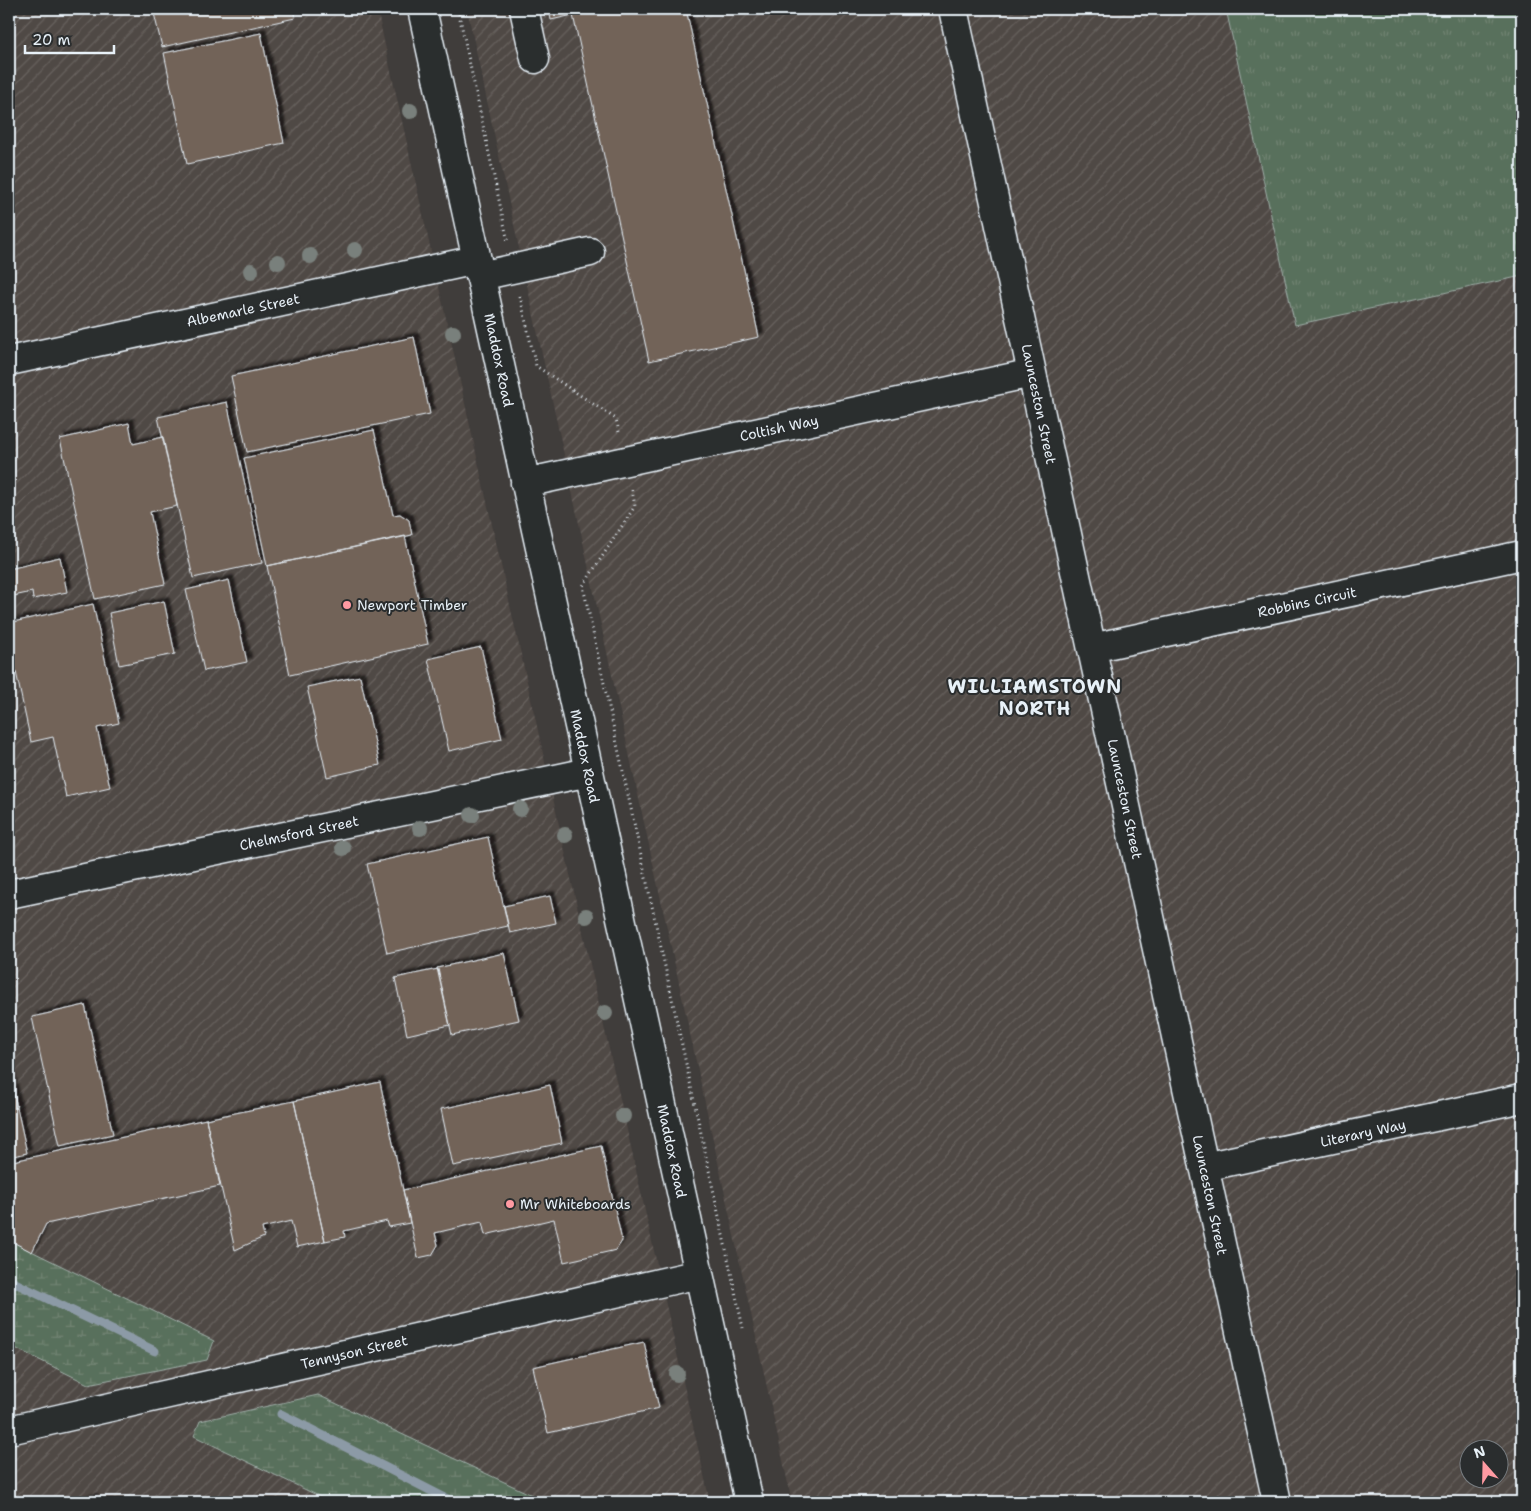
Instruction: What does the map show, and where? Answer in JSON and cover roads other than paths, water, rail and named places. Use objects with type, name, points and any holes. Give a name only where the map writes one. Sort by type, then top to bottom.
[{"type":"street","name":"Maddox Road","points":[[422,9],[749,1502]]},
{"type":"street","points":[[524,9],[535,59]]},
{"type":"street","name":"Launceston Street","points":[[952,9],[1277,1502]]},
{"type":"street","name":"Albemarle Street","points":[[9,361],[478,268],[514,268],[590,252]]},
{"type":"street","name":"Coltish Way","points":[[525,483],[1032,373]]},
{"type":"street","name":"Robbins Circuit","points":[[1092,648],[1522,555]]},
{"type":"street","name":"Chelmsford Street","points":[[9,894],[588,772]]},
{"type":"street","name":"Literary Way","points":[[1204,1168],[1522,1098]]},
{"type":"street","name":"Tennyson Street","points":[[9,1430],[698,1274]]},
{"type":"waterway","points":[[9,1280],[155,1351]]},
{"type":"waterway","points":[[281,1414],[453,1502]]},
{"type":"place","name":"Newport Timber","points":[[347,605]]},
{"type":"place","name":"Mr Whiteboards","points":[[510,1204]]},
{"type":"district","name":"WILLIAMSTOWN NORTH","points":[[1035,697]]}]
